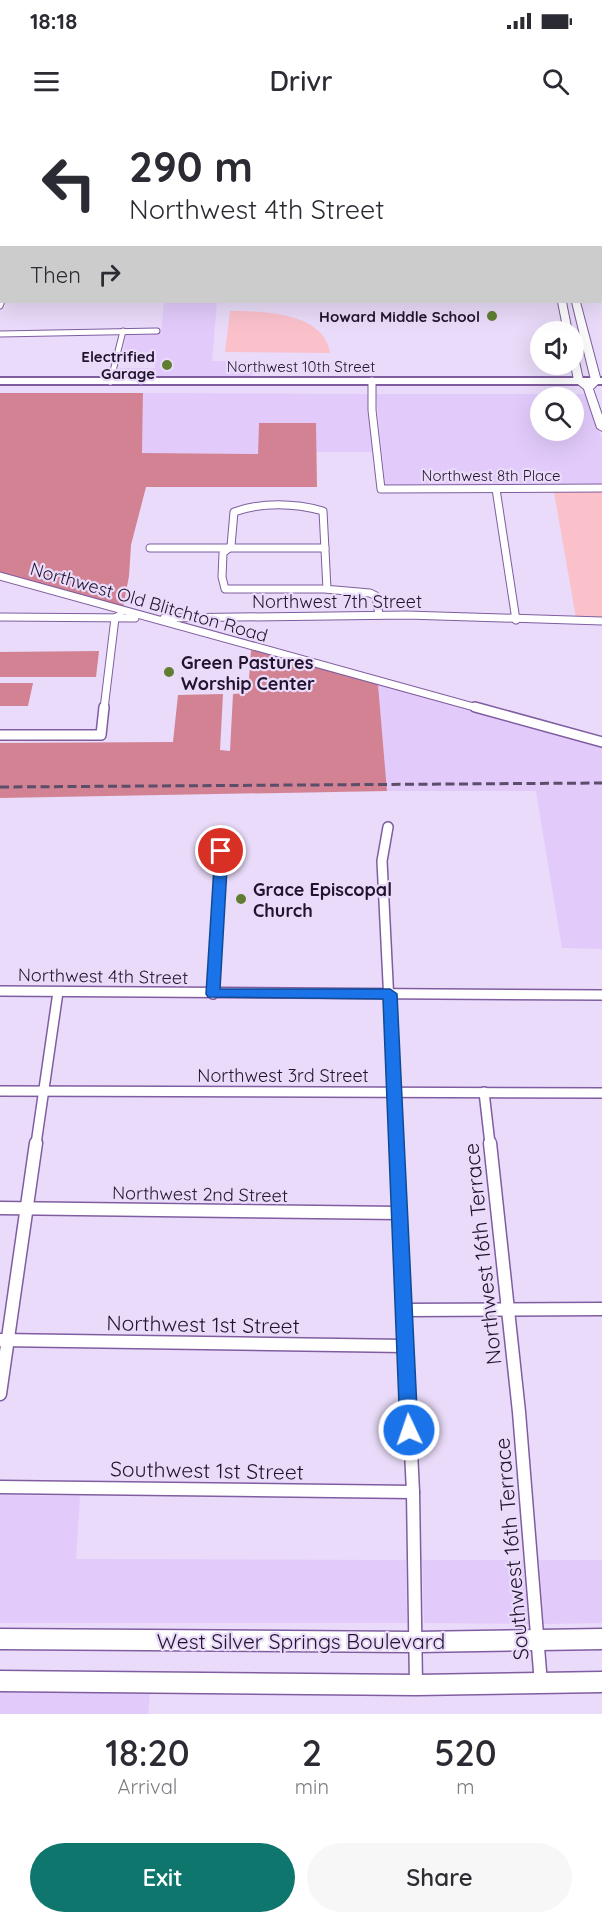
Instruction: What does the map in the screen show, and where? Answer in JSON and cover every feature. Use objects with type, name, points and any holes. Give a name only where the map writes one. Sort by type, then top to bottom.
[{"type":"highway","name":"Northwest 10th Street","points":[[0,381],[110,381],[152,384]]},
{"type":"highway","name":"Northwest 10th Street","points":[[0,387],[152,384],[593,384]]},
{"type":"main road","points":[[561,303],[565,321]]},
{"type":"main road","points":[[576,303],[602,428]]},
{"type":"main road","points":[[584,370],[593,384]]},
{"type":"main road","name":"West Silver Springs Boulevard","points":[[0,1639],[416,1642],[602,1639]]},
{"type":"main road","points":[[0,1681],[417,1685],[602,1682]]},
{"type":"street","points":[[110,381],[117,362],[123,331]]},
{"type":"street","points":[[0,334],[157,331]]},
{"type":"street","name":"Northwest 8th Place","points":[[372,384],[372,410],[381,489],[602,488]]},
{"type":"street","points":[[496,489],[516,620]]},
{"type":"street","points":[[327,589],[323,511],[313,507],[249,507],[234,512],[231,546],[223,553],[222,577],[225,589],[327,589],[370,593],[376,596],[379,615]]},
{"type":"street","points":[[150,548],[326,549]]},
{"type":"street","name":"Northwest Old Blitchton Road","points":[[0,576],[602,742]]},
{"type":"street","points":[[0,735],[101,735],[115,618],[124,611]]},
{"type":"street","name":"Northwest 7th Street","points":[[0,617],[153,618],[379,615],[602,621]]},
{"type":"street","points":[[388,827],[382,861],[412,1492],[417,1685]]},
{"type":"street","points":[[213,994],[221,851]]},
{"type":"street","name":"Northwest 4th Street","points":[[0,991],[602,995]]},
{"type":"street","points":[[0,1394],[4,1341],[27,1209],[58,992]]},
{"type":"street","name":"Northwest 3rd Street","points":[[0,1091],[602,1093]]},
{"type":"street","name":"Northwest 16th Terrace","points":[[484,1092],[519,1412]]},
{"type":"street","name":"Northwest 2nd Street","points":[[0,1208],[399,1213]]},
{"type":"street","points":[[404,1310],[602,1309]]},
{"type":"street","name":"Northwest 1st Street","points":[[4,1341],[405,1346]]},
{"type":"street","name":"Southwest 16th Terrace","points":[[519,1412],[541,1684]]},
{"type":"street","name":"Southwest 1st Street","points":[[0,1487],[412,1492]]},
{"type":"shaded area","points":[[164,303],[217,303],[212,361],[253,362],[252,377],[117,377],[119,368],[155,368],[155,361],[121,361],[126,333],[161,333]]},
{"type":"shaded area","points":[[230,311],[274,313],[304,322],[316,329],[325,339],[330,353],[225,352]]},
{"type":"shaded area","points":[[0,393],[143,393],[142,453],[258,454],[259,423],[316,423],[317,487],[146,487],[131,545],[129,576],[123,608],[0,573]]},
{"type":"shaded area","points":[[143,393],[368,394],[373,452],[316,452],[315,423],[259,423],[258,454],[142,453]]},
{"type":"shaded area","points":[[376,394],[530,394],[530,441],[584,441],[584,394],[586,394],[602,439],[602,486],[385,486]]},
{"type":"shaded area","points":[[554,492],[602,492],[602,618],[576,618]]},
{"type":"shaded area","points":[[251,650],[378,684],[387,791],[0,798],[0,743],[173,742],[178,695],[223,694],[220,750],[230,751],[233,694],[248,693]]},
{"type":"shaded area","points":[[99,651],[96,677],[0,677],[0,652]]},
{"type":"shaded area","points":[[0,683],[33,683],[28,706],[0,706]]},
{"type":"shaded area","points":[[378,684],[602,745],[602,949],[562,948],[536,791],[387,791]]},
{"type":"shaded area","points":[[0,1495],[80,1496],[76,1559],[406,1560],[407,1623],[0,1623]]},
{"type":"shaded area","points":[[422,1560],[523,1560],[528,1624],[424,1623]]},
{"type":"shaded area","points":[[539,1560],[602,1560],[602,1623],[544,1624]]},
{"type":"shaded area","points":[[0,1690],[150,1692],[148,1714],[0,1714]]},
{"type":"railway","points":[[0,787],[602,783]]},
{"type":"place","name":"Howard Middle School","points":[[492,316]]},
{"type":"place","name":"Electrified Garage","points":[[167,365]]},
{"type":"place","name":"Green Pastures Worship Center","points":[[169,672]]},
{"type":"place","name":"Grace Episcopal Church","points":[[241,899]]},
{"type":"route","points":[[221,851],[213,994],[390,994],[409,1430]]}]
